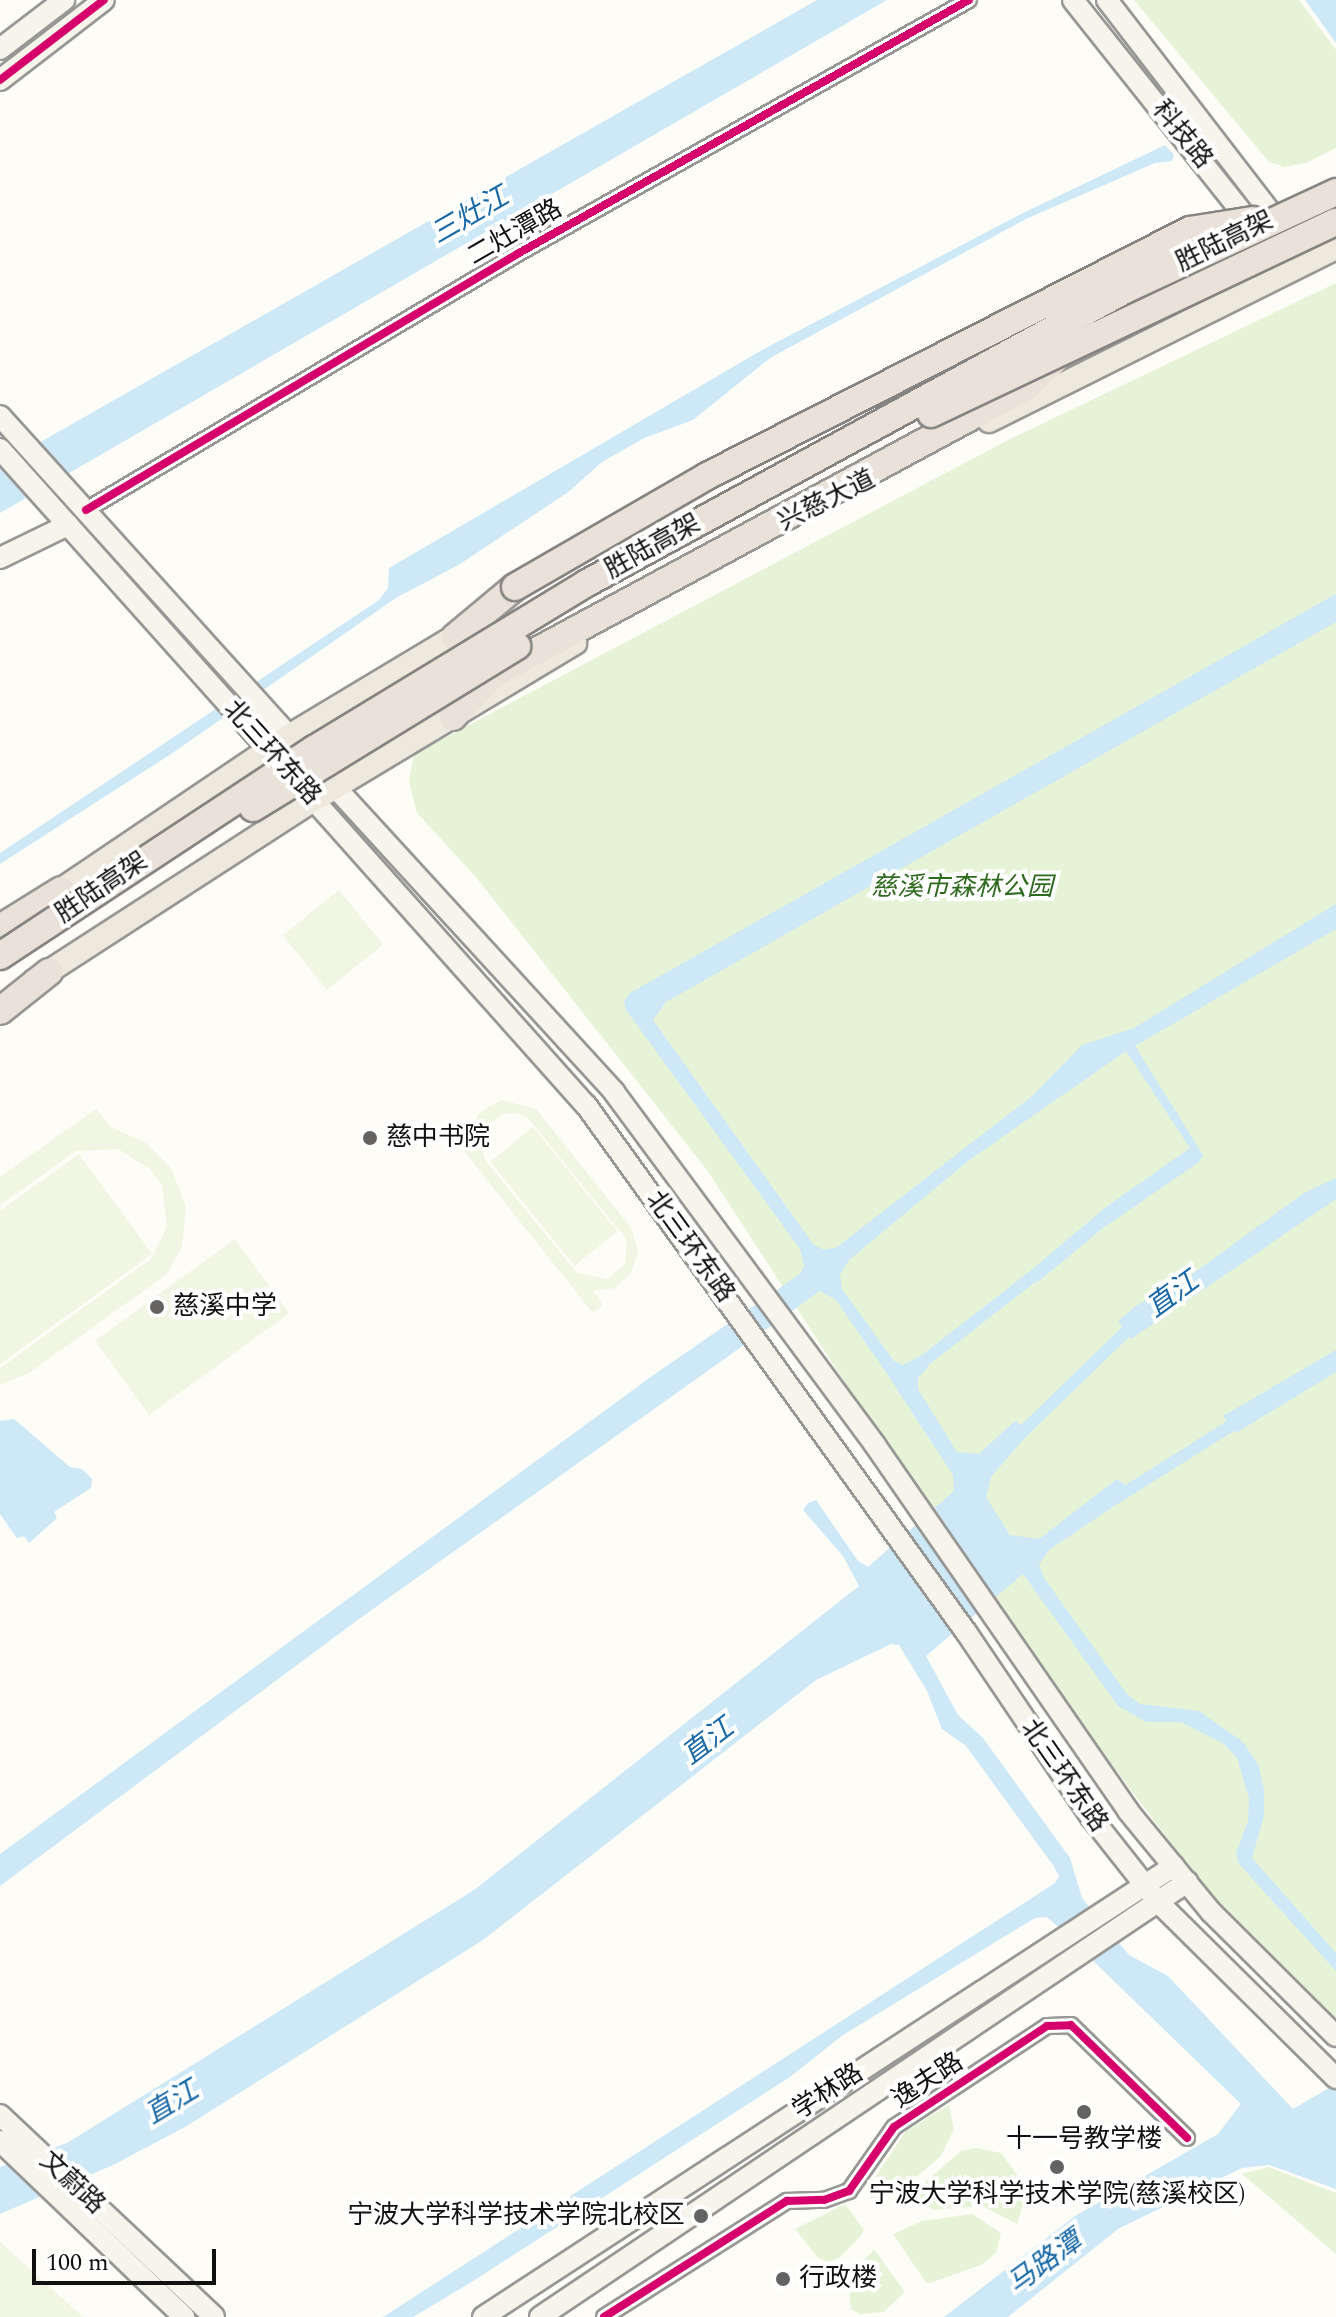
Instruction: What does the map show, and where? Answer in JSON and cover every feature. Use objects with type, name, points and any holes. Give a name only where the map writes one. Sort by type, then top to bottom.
[{"type":"highway","name":"胜陆高架","points":[[0,956],[314,749],[587,583],[1125,290],[1336,192]]},
{"type":"highway","points":[[455,637],[515,587],[707,476],[1190,230],[1281,215]]},
{"type":"highway","name":"胜陆高架","points":[[0,974],[225,824],[595,598],[787,490],[1071,345],[1336,222]]},
{"type":"highway","points":[[453,717],[492,675],[1026,387],[1071,345]]},
{"type":"highway","points":[[0,930],[61,890]]},
{"type":"highway","points":[[0,1011],[49,972]]},
{"type":"main road","points":[[0,49],[64,0]]},
{"type":"main road","points":[[0,80],[104,0]]},
{"type":"main road","name":"科技路","points":[[1073,0],[1248,219],[1298,267]]},
{"type":"main road","name":"科技路","points":[[1107,0],[1238,165],[1298,267]]},
{"type":"main road","points":[[61,890],[289,736],[576,564],[892,391],[1336,179]]},
{"type":"main road","name":"兴慈大道","points":[[0,1004],[314,800],[744,542],[1336,248]]},
{"type":"main road","name":"北三环东路","points":[[0,416],[614,1092],[919,1509],[1128,1811],[1180,1874],[1336,2036]]},
{"type":"main road","name":"北三环东路","points":[[0,449],[586,1105],[966,1632],[1091,1817],[1159,1903],[1331,2073]]},
{"type":"main road","points":[[0,558],[68,525]]},
{"type":"main road","name":"学林路","points":[[483,2317],[1145,1885],[1180,1874]]},
{"type":"main road","name":"学林路","points":[[540,2317],[1159,1903],[1180,1874]]},
{"type":"main road","name":"文蔚路","points":[[0,2115],[13,2144],[214,2317]]},
{"type":"main road","name":"文蔚路","points":[[60,2185],[184,2317]]},
{"type":"street","name":"二灶潭路","points":[[86,510],[519,253],[969,0]]},
{"type":"street","name":"逸夫路","points":[[604,2317],[787,2201],[824,2200],[849,2191],[894,2127],[1047,2026],[1071,2025],[1187,2138]]},
{"type":"green space","points":[[1134,0],[1299,0],[1336,50],[1336,148],[1306,163],[1284,167],[1269,162]]},
{"type":"green space","name":"慈溪市森林公园","points":[[1336,283],[1336,2018],[1204,1887],[1079,1721],[879,1435],[707,1170],[475,876],[417,813],[409,781],[414,754],[1010,439]]},
{"type":"green space","points":[[339,890],[383,944],[327,990],[283,935]]},
{"type":"green space","points":[[501,1100],[536,1109],[632,1229],[638,1253],[631,1273],[615,1288],[593,1291],[603,1305],[593,1313],[449,1132],[458,1124],[469,1136],[479,1113]],"holes":[[[517,1113],[528,1118],[627,1240],[625,1264],[608,1279],[577,1273],[485,1160],[480,1141],[486,1126],[503,1114]]]},
{"type":"green space","points":[[96,1109],[111,1127],[146,1143],[171,1168],[186,1207],[182,1246],[167,1274],[29,1373],[0,1385],[0,1368],[150,1260],[167,1227],[162,1185],[150,1169],[118,1149],[76,1151],[0,1205],[0,1177]]},
{"type":"green space","points":[[533,1127],[617,1231],[575,1266],[490,1162]]},
{"type":"green space","points":[[79,1154],[152,1254],[0,1364],[0,1211]]},
{"type":"green space","points":[[235,1239],[289,1313],[149,1415],[95,1341]]},
{"type":"green space","points":[[949,2105],[954,2129],[941,2156],[915,2178],[886,2190],[875,2203],[870,2201],[869,2186],[906,2131]]},
{"type":"green space","points":[[976,2148],[1001,2153],[1021,2180],[1025,2198],[1017,2224],[982,2206],[933,2210],[917,2197],[924,2183],[961,2151]]},
{"type":"green space","points":[[1269,2167],[1336,2193],[1336,2254],[1242,2174]]},
{"type":"green space","points":[[845,2204],[864,2230],[840,2257],[829,2262],[818,2258],[795,2229]]},
{"type":"green space","points":[[972,2214],[1001,2233],[996,2253],[981,2265],[927,2284],[893,2234],[922,2221]]},
{"type":"green space","points":[[0,2242],[83,2317],[0,2317]]},
{"type":"green space","points":[[874,2249],[905,2292],[884,2312],[860,2314],[851,2309],[849,2291],[858,2267]]},
{"type":"water","name":"三灶江","points":[[817,0],[887,0],[0,513],[0,465]]},
{"type":"water","points":[[1305,0],[1336,0],[1336,43]]},
{"type":"water","points":[[1165,145],[1174,155],[1172,161],[1155,163],[1026,219],[770,358],[693,420],[644,438],[602,462],[567,493],[460,564],[396,598],[171,754],[0,864],[0,853],[379,600],[388,588],[389,568],[762,350],[1023,213]]},
{"type":"water","name":"马路潭","points":[[1336,594],[1336,622],[666,1002],[653,1020],[813,1244],[824,1250],[837,1247],[1032,1096],[1082,1045],[1134,1028],[1336,904],[1336,929],[1135,1046],[1203,1155],[1199,1162],[1103,1228],[1038,1282],[1030,1271],[1106,1207],[1190,1148],[1126,1051],[968,1161],[849,1260],[840,1275],[842,1289],[894,1361],[903,1365],[920,1356],[928,1367],[918,1378],[918,1389],[957,1452],[979,1454],[1016,1420],[1028,1434],[991,1477],[986,1497],[1010,1535],[1039,1539],[1117,1479],[1135,1492],[1049,1550],[1039,1565],[1044,1578],[1127,1694],[1140,1704],[1199,1711],[1243,1742],[1259,1766],[1264,1790],[1264,1816],[1252,1858],[1336,1953],[1336,1971],[1239,1864],[1236,1853],[1248,1821],[1249,1798],[1237,1758],[1224,1744],[1181,1722],[1146,1722],[1118,1706],[1023,1574],[926,1656],[958,1715],[983,1738],[1070,1858],[1082,1898],[1129,1955],[1168,1976],[1293,2109],[1336,2084],[1336,2189],[1269,2165],[1242,2168],[1118,2229],[1008,2317],[944,2317],[1075,2216],[1218,2134],[1241,2104],[1055,1924],[1047,1917],[1035,1918],[843,2035],[790,2077],[470,2283],[413,2317],[383,2317],[1055,1883],[1059,1876],[1053,1865],[966,1746],[942,1729],[927,1691],[899,1645],[891,1644],[816,1680],[483,1940],[185,2127],[113,2165],[0,2214],[0,2167],[67,2143],[474,1890],[859,1586],[843,1556],[803,1510],[808,1503],[816,1500],[858,1561],[868,1567],[954,1491],[953,1475],[885,1371],[836,1300],[820,1291],[359,1619],[0,1886],[0,1854],[652,1376],[800,1274],[804,1266],[800,1249],[626,1010],[624,1001],[630,993]]},
{"type":"water","points":[[1336,1178],[1336,1199],[1131,1339],[1118,1321],[1136,1306],[1191,1275],[1304,1193]]},
{"type":"water","points":[[1336,1350],[1336,1372],[1236,1433],[1223,1416]]},
{"type":"water","points":[[14,1419],[70,1467],[82,1469],[92,1479],[91,1488],[54,1512],[57,1518],[29,1543],[24,1536],[17,1538],[0,1514],[0,1421]]},
{"type":"waterway","points":[[911,1371],[1045,1267]]},
{"type":"waterway","name":"直江","points":[[1015,1439],[1137,1321]]},
{"type":"waterway","points":[[1116,1498],[1243,1418]]},
{"type":"cycle path","points":[[0,80],[104,0]]},
{"type":"cycle path","points":[[86,510],[519,253],[969,0]]},
{"type":"cycle path","points":[[604,2317],[787,2201],[824,2200],[849,2191],[894,2127],[1047,2026],[1071,2025],[1187,2138]]},
{"type":"place","name":"慈中书院","points":[[370,1138]]},
{"type":"place","name":"慈溪中学","points":[[157,1307]]},
{"type":"place","name":"十一号教学楼","points":[[1084,2112]]},
{"type":"place","name":"宁波大学科学技术学院(慈溪校区)","points":[[1057,2167]]},
{"type":"place","name":"宁波大学科学技术学院北校区","points":[[701,2216]]},
{"type":"place","name":"行政楼","points":[[783,2279]]}]
